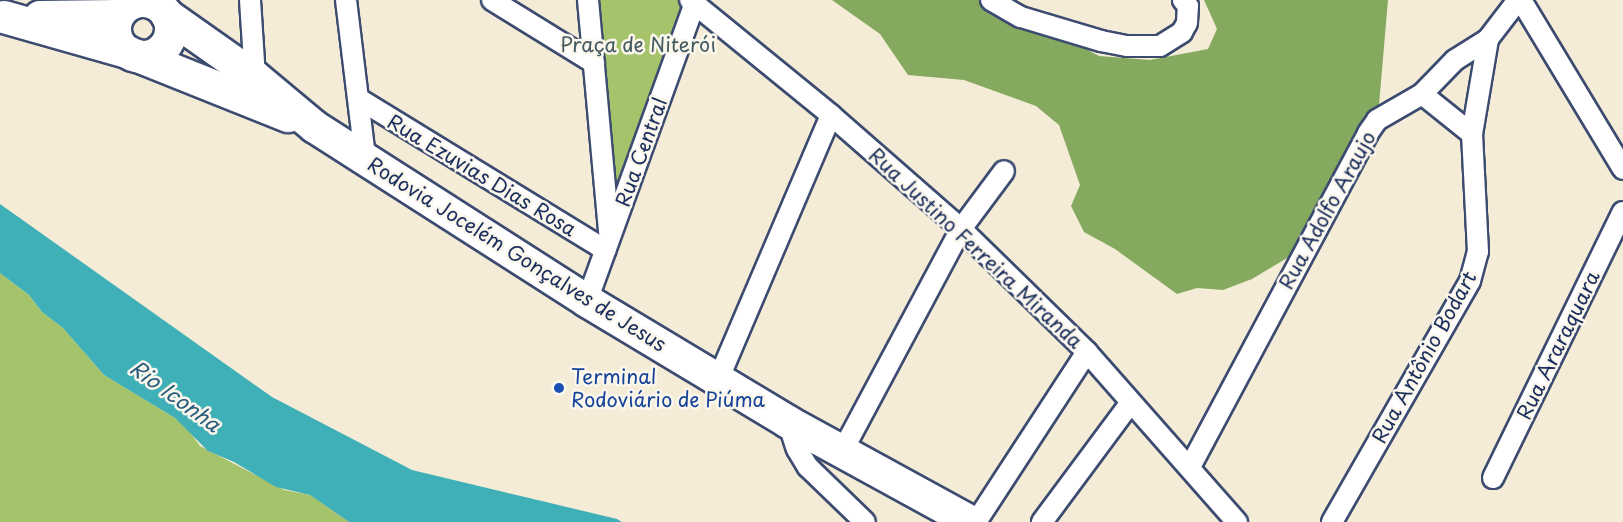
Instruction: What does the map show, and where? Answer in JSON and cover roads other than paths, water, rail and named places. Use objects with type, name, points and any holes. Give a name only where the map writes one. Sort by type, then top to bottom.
[{"type":"main road","name":"Rodovia Jocelém Gonçalves de Jesus","points":[[2,17],[143,6],[255,76],[315,127],[587,301],[788,422],[843,450],[971,522]]},
{"type":"main road","points":[[143,6],[171,30],[169,39],[156,53],[134,55],[119,43],[116,34],[143,6]]},
{"type":"main road","name":"Rodovia Jocelém Gonçalves de Jesus","points":[[2,17],[134,55],[315,127]]},
{"type":"street","points":[[250,0],[255,76]]},
{"type":"street","points":[[346,0],[365,158]]},
{"type":"street","points":[[492,0],[594,63]]},
{"type":"street","points":[[588,0],[607,244]]},
{"type":"street","points":[[991,0],[1021,17],[1101,41],[1127,46],[1160,46],[1173,39],[1182,32],[1187,23],[1186,3]]},
{"type":"street","points":[[1520,0],[1623,169]]},
{"type":"street","name":"Rua Adolfo Araujo","points":[[1190,467],[1377,120],[1422,94],[1455,60],[1488,39],[1520,0]]},
{"type":"street","name":"Rua Justino Ferreira Miranda","points":[[693,1],[831,115],[961,229],[1087,352],[1237,522]]},
{"type":"street","name":"Rua Central","points":[[587,301],[693,1]]},
{"type":"street","name":"Rua Antônio Bodart","points":[[1332,522],[1470,281],[1478,252],[1472,134],[1488,39]]},
{"type":"street","points":[[1422,94],[1472,134]]},
{"type":"street","name":"Rua Ezuvias Dias Rosa","points":[[359,99],[607,244]]},
{"type":"street","points":[[718,380],[831,115]]},
{"type":"street","points":[[843,450],[961,229],[1004,171]]},
{"type":"street","name":"Rua Araraquara","points":[[1493,478],[1623,212]]},
{"type":"street","points":[[976,522],[1087,352]]},
{"type":"street","points":[[1042,522],[1131,402]]},
{"type":"street","points":[[788,422],[797,450],[808,467],[865,522]]},
{"type":"water","name":"Rio Iconha","points":[[0,204],[272,397],[412,470],[622,522],[349,522],[310,495],[276,487],[234,462],[208,451],[175,418],[104,375],[63,328],[42,312],[29,295],[0,273]]},
{"type":"place","name":"Terminal Rodoviário de Piúma","points":[[559,388]]},
{"type":"park label","name":"Praça de Niterói","points":[[638,44]]}]
